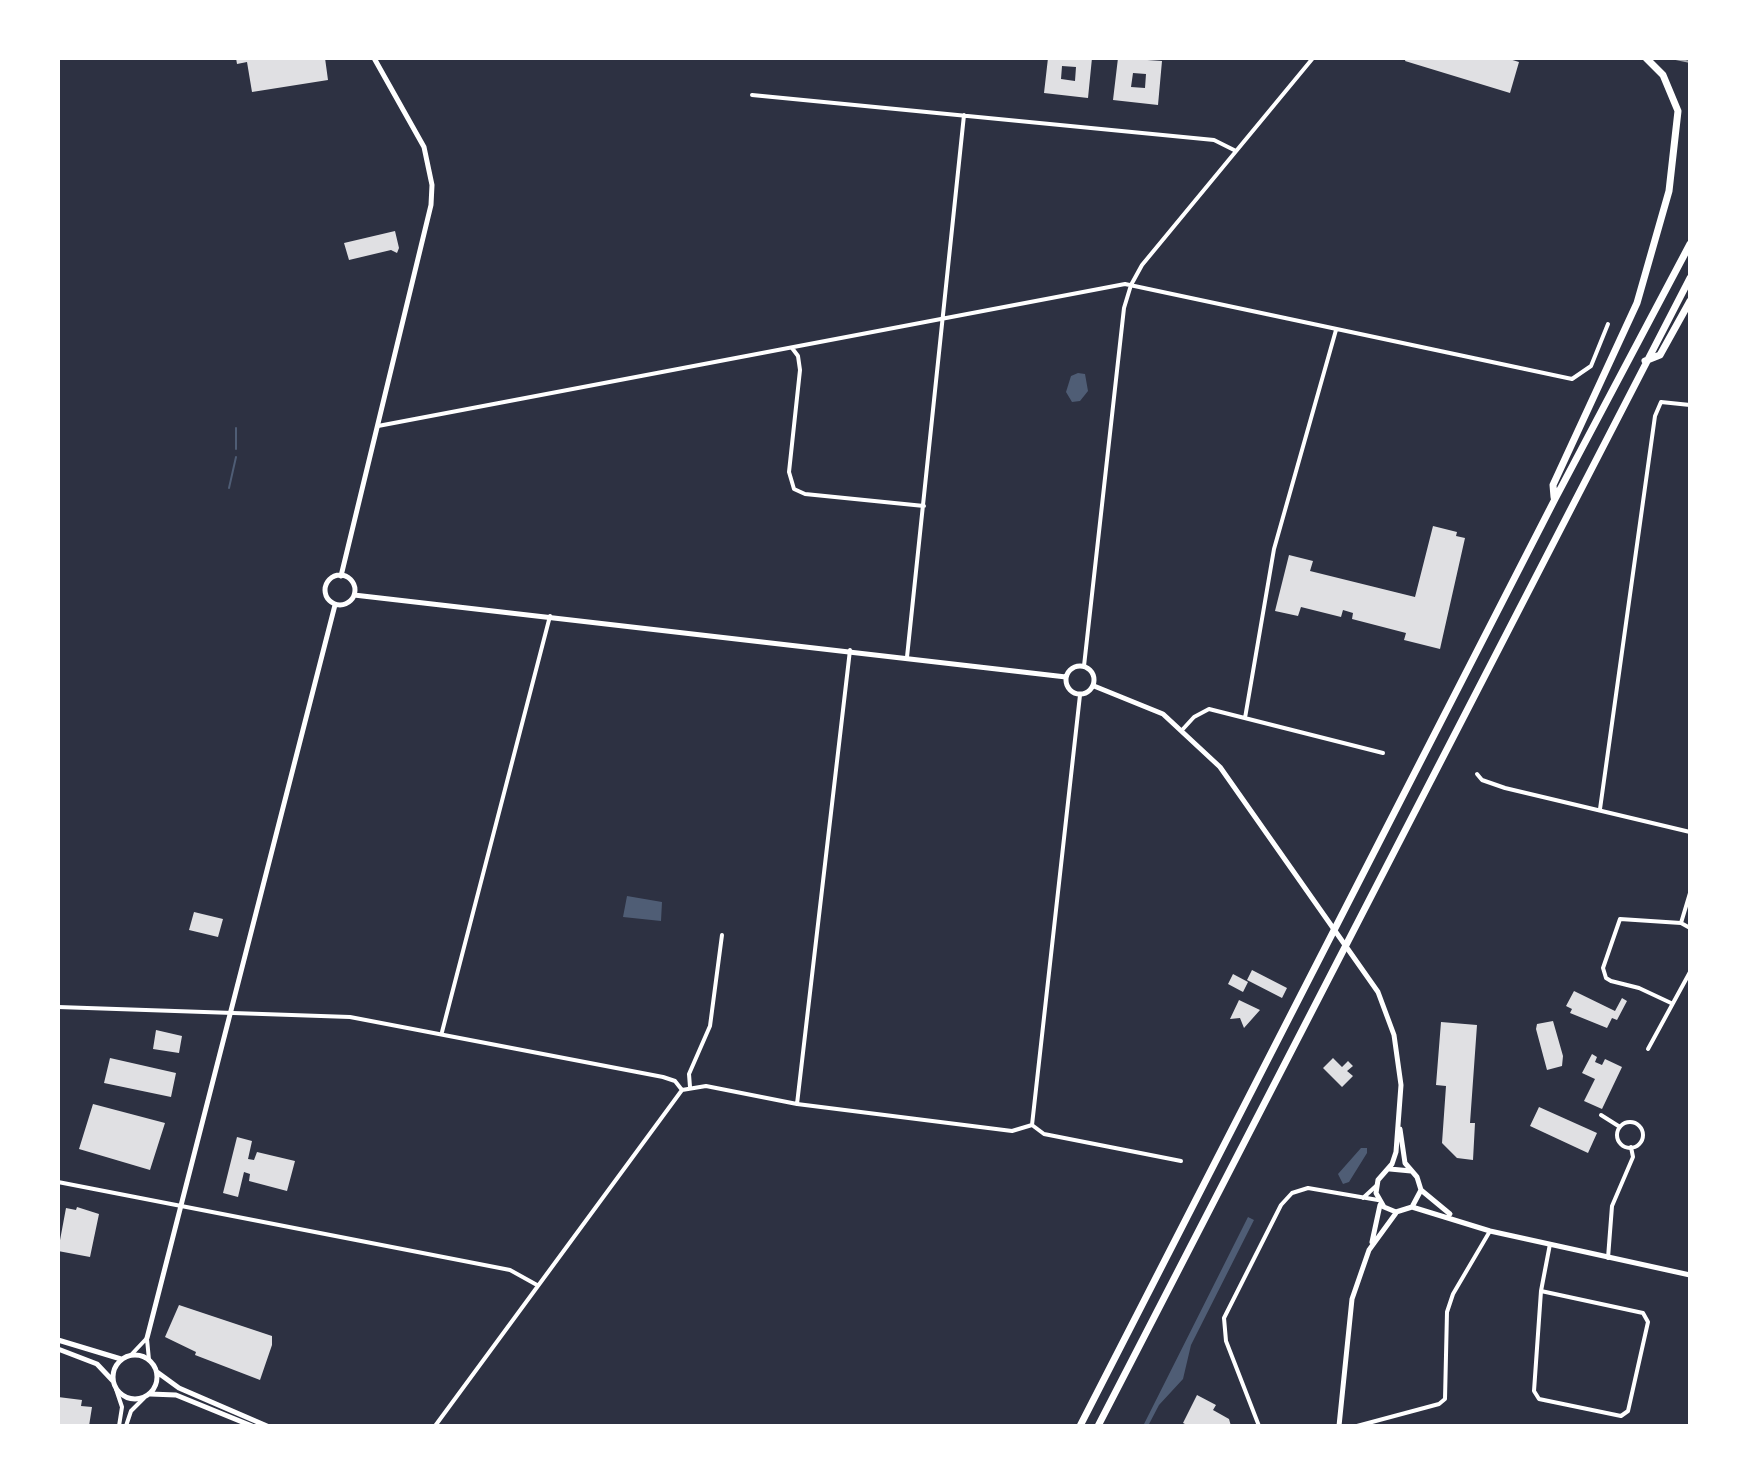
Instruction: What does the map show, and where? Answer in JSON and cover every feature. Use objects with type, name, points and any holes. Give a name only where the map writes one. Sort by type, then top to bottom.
[{"type":"highway","points":[[1555,499],[1553,485],[1637,303],[1669,191],[1678,111],[1663,75],[1646,58]]},
{"type":"highway","points":[[1080,1426],[1555,499],[1690,244]]},
{"type":"highway","points":[[1098,1426],[1690,278]]},
{"type":"highway","points":[[1645,361],[1660,355],[1690,301]]},
{"type":"street","points":[[341,576],[431,205],[432,185],[424,147],[374,58]]},
{"type":"street","points":[[1084,666],[1124,308],[1131,285],[1142,265],[1313,58]]},
{"type":"street","points":[[752,95],[1214,140],[1236,151]]},
{"type":"street","points":[[907,657],[964,115]]},
{"type":"street","points":[[378,426],[1131,285],[1572,379],[1591,366],[1608,324]]},
{"type":"street","points":[[1245,718],[1274,549],[1336,330]]},
{"type":"street","points":[[792,348],[800,370],[789,472],[794,489],[805,494],[924,506]]},
{"type":"street","points":[[1600,809],[1655,416],[1661,402],[1667,400],[1690,405]]},
{"type":"street","points":[[341,576],[352,582],[354,595],[349,602],[335,605],[327,599],[325,590],[331,578],[341,576]]},
{"type":"street","points":[[354,595],[550,615],[1066,677]]},
{"type":"street","points":[[267,1426],[179,1388],[157,1371],[149,1360],[147,1338],[335,605]]},
{"type":"street","points":[[442,1032],[550,615]]},
{"type":"street","points":[[797,1104],[850,650]]},
{"type":"street","points":[[1066,677],[1075,667],[1084,666],[1092,672],[1094,686]]},
{"type":"street","points":[[1066,677],[1069,689],[1080,695]]},
{"type":"street","points":[[1080,695],[1094,686]]},
{"type":"street","points":[[1094,686],[1143,703],[1183,729],[1220,767],[1366,972],[1384,1005],[1399,1055],[1400,1129],[1405,1163],[1421,1190],[1454,1217]]},
{"type":"street","points":[[1032,1125],[1080,695]]},
{"type":"street","points":[[1183,729],[1203,710],[1383,753]]},
{"type":"street","points":[[1477,774],[1482,780],[1505,788],[1690,832]]},
{"type":"street","points":[[1681,923],[1690,893]]},
{"type":"street","points":[[1671,1003],[1639,988],[1611,981],[1603,968],[1620,919],[1681,923],[1690,928]]},
{"type":"street","points":[[690,1087],[689,1074],[710,1026],[722,935]]},
{"type":"street","points":[[1648,1049],[1690,972]]},
{"type":"street","points":[[58,1007],[233,1010],[350,1017],[442,1032],[663,1077],[675,1081],[682,1090]]},
{"type":"street","points":[[435,1426],[682,1090],[706,1086],[797,1104],[1012,1131],[1032,1125]]},
{"type":"street","points":[[1601,1115],[1620,1127]]},
{"type":"street","points":[[1631,1121],[1642,1128],[1642,1141],[1631,1147],[1620,1143],[1620,1127],[1631,1121]]},
{"type":"street","points":[[1032,1125],[1044,1134],[1181,1161]]},
{"type":"street","points":[[1363,1198],[1386,1171],[1396,1152],[1400,1129]]},
{"type":"street","points":[[1608,1258],[1612,1206],[1633,1157],[1631,1147]]},
{"type":"street","points":[[1386,1171],[1399,1167],[1412,1172]]},
{"type":"street","points":[[58,1182],[510,1270],[537,1285]]},
{"type":"street","points":[[1339,1426],[1352,1299],[1369,1250],[1379,1201],[1376,1186]]},
{"type":"street","points":[[1259,1426],[1226,1341],[1224,1327],[1227,1309],[1287,1197],[1308,1188],[1379,1201],[1396,1212]]},
{"type":"street","points":[[1412,1207],[1421,1190]]},
{"type":"street","points":[[1369,1250],[1396,1212],[1412,1207],[1454,1217],[1490,1231],[1690,1275]]},
{"type":"street","points":[[1357,1426],[1439,1404],[1445,1399],[1447,1312],[1453,1294],[1490,1231]]},
{"type":"street","points":[[1541,1291],[1643,1313],[1648,1322],[1628,1411],[1621,1416],[1539,1399],[1534,1391],[1541,1291],[1550,1244]]},
{"type":"street","points":[[113,1382],[114,1369],[147,1338]]},
{"type":"street","points":[[58,1340],[122,1359]]},
{"type":"street","points":[[58,1349],[97,1364],[113,1382],[122,1407],[119,1426]]},
{"type":"street","points":[[130,1356],[149,1360]]},
{"type":"street","points":[[126,1426],[131,1411],[157,1384],[157,1371]]},
{"type":"street","points":[[116,1389],[128,1399],[176,1395],[252,1426]]},
{"type":"water","points":[[1085,374],[1088,391],[1080,401],[1072,402],[1066,392],[1071,376]]},
{"type":"water","points":[[627,896],[662,902],[661,921],[623,917]]},
{"type":"water","points":[[1361,1148],[1367,1148],[1367,1153],[1349,1182],[1343,1184],[1338,1174]]},
{"type":"water","points":[[1248,1217],[1254,1220],[1191,1345],[1183,1379],[1159,1405],[1148,1426],[1143,1426]]},
{"type":"building","points":[[236,58],[325,58],[328,80],[252,92],[247,62],[237,64]]},
{"type":"building","points":[[1048,58],[1092,58],[1088,98],[1044,93]],"holes":[[[1062,66],[1076,67],[1075,81],[1061,79]]]},
{"type":"building","points":[[1118,58],[1162,61],[1158,105],[1113,100]],"holes":[[[1133,73],[1146,74],[1145,88],[1131,87]]]},
{"type":"building","points":[[1406,58],[1506,58],[1519,62],[1510,93],[1405,61]]},
{"type":"building","points":[[395,231],[399,248],[397,253],[391,250],[349,260],[344,243]]},
{"type":"building","points":[[1433,526],[1457,532],[1456,536],[1465,538],[1440,649],[1404,640],[1406,633],[1352,619],[1353,613],[1343,610],[1341,617],[1301,607],[1298,616],[1275,611],[1289,555],[1313,561],[1310,571],[1415,597]]},
{"type":"building","points":[[194,912],[223,919],[218,937],[189,930]]},
{"type":"building","points":[[1252,970],[1287,988],[1282,998],[1247,980]]},
{"type":"building","points":[[1233,974],[1248,982],[1243,992],[1228,984]]},
{"type":"building","points":[[1574,991],[1615,1011],[1622,998],[1627,1001],[1617,1020],[1612,1018],[1607,1028],[1570,1013],[1572,1009],[1566,1006]]},
{"type":"building","points":[[1239,1000],[1260,1010],[1244,1028],[1240,1018],[1230,1019]]},
{"type":"building","points":[[1553,1021],[1563,1056],[1562,1066],[1547,1070],[1536,1029],[1537,1024]]},
{"type":"building","points":[[1441,1022],[1477,1025],[1470,1123],[1475,1123],[1473,1160],[1457,1158],[1442,1143],[1446,1086],[1436,1085]]},
{"type":"building","points":[[156,1030],[182,1036],[179,1053],[153,1049]]},
{"type":"building","points":[[1592,1054],[1597,1057],[1595,1062],[1602,1065],[1605,1059],[1622,1067],[1602,1109],[1584,1101],[1595,1079],[1582,1073]]},
{"type":"building","points":[[110,1058],[176,1073],[171,1097],[104,1083]]},
{"type":"building","points":[[1333,1058],[1342,1067],[1348,1061],[1353,1066],[1347,1071],[1353,1076],[1342,1087],[1323,1068]]},
{"type":"building","points":[[93,1104],[165,1123],[150,1170],[79,1149]]},
{"type":"building","points":[[1539,1107],[1597,1133],[1588,1153],[1530,1126]]},
{"type":"building","points":[[237,1137],[252,1141],[248,1159],[254,1160],[257,1152],[295,1161],[287,1191],[249,1181],[250,1174],[244,1172],[238,1197],[223,1193]]},
{"type":"building","points":[[77,1207],[99,1214],[90,1257],[58,1251],[66,1208],[76,1210]]},
{"type":"building","points":[[179,1305],[272,1336],[260,1380],[195,1355],[196,1352],[165,1337]]},
{"type":"building","points":[[1197,1395],[1216,1405],[1213,1410],[1229,1419],[1231,1426],[1189,1426],[1183,1423]]},
{"type":"building","points":[[58,1397],[82,1400],[81,1406],[92,1407],[89,1426],[58,1426]]},
{"type":"waterway","points":[[236,428],[236,449]]},
{"type":"waterway","points":[[229,488],[236,457]]},
{"type":"tram line","points":[[1671,58],[1690,62]]}]
